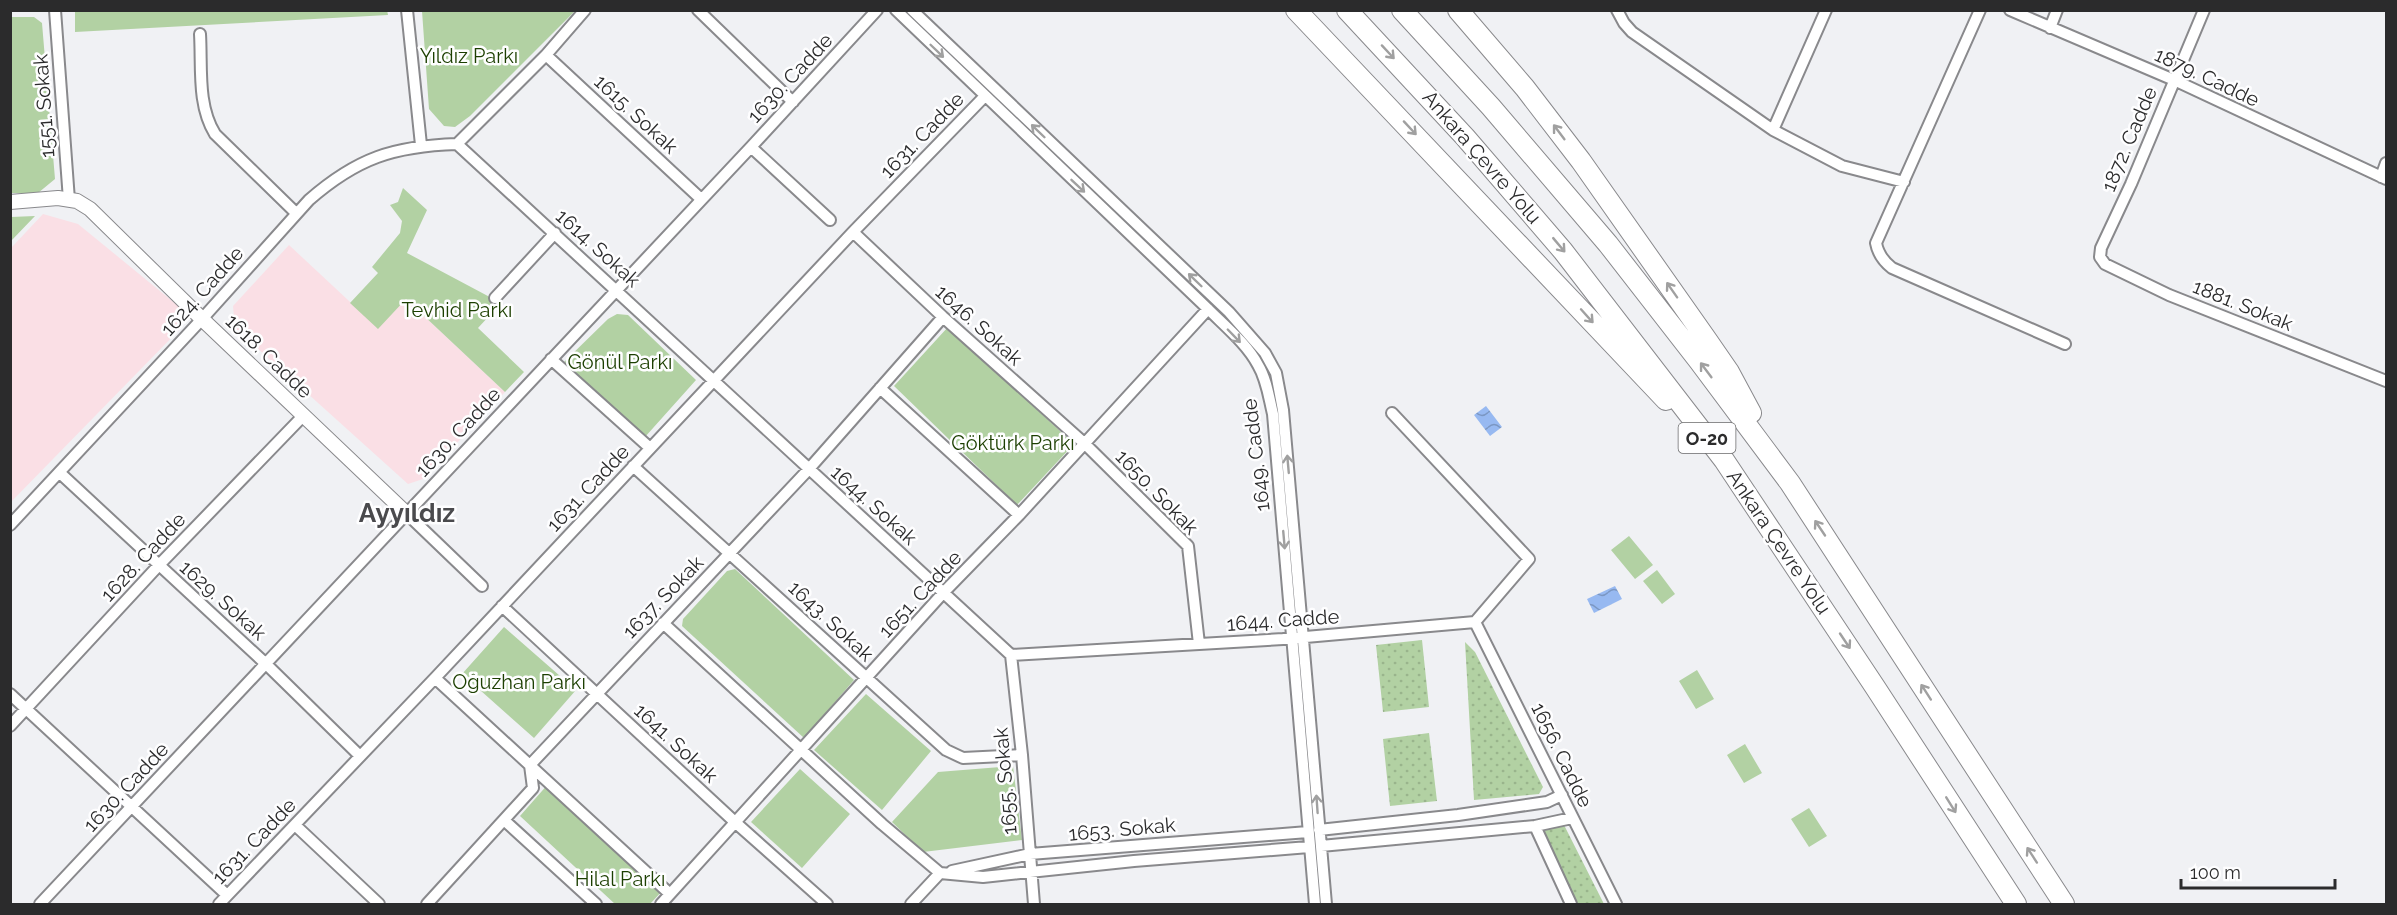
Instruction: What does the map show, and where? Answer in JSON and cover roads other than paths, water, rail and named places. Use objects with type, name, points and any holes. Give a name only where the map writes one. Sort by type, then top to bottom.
[{"type":"highway","points":[[1296,10],[1724,460]]},
{"type":"highway","name":"Ankara Çevre Yolu","points":[[1347,10],[1466,137],[1563,251],[1724,460],[2016,904]]},
{"type":"highway","name":"Ankara Çevre Yolu","points":[[1402,10],[1491,107],[1608,244],[1700,361],[1790,483],[2064,904]]},
{"type":"highway","points":[[1458,10],[1554,124],[1707,340],[1729,372],[1790,483]]},
{"type":"street","name":"1551. Sokak","points":[[56,10],[69,200]]},
{"type":"street","points":[[406,10],[421,145]]},
{"type":"street","points":[[457,144],[546,55],[585,10]]},
{"type":"street","points":[[698,10],[793,102]]},
{"type":"street","name":"1630. Cadde","points":[[40,904],[877,10]]},
{"type":"street","name":"1649. Cadde","points":[[896,10],[984,97],[1208,309],[1252,355],[1265,380],[1273,414],[1298,638]]},
{"type":"street","name":"1649. Cadde","points":[[912,10],[1230,312],[1265,353],[1276,373],[1283,410],[1314,831],[1315,904]]},
{"type":"street","points":[[1617,10],[1632,32],[1773,130],[1842,166],[1904,182]]},
{"type":"street","points":[[1773,130],[1826,10]]},
{"type":"street","points":[[1980,10],[1876,243],[1883,260],[1892,268],[2065,344]]},
{"type":"street","name":"1879. Cadde","points":[[2010,10],[2174,80],[2384,178]]},
{"type":"street","points":[[2050,28],[2057,10]]},
{"type":"street","name":"1872. Cadde","points":[[2101,248],[2131,184],[2204,10]]},
{"type":"street","points":[[200,34],[203,103],[211,127],[215,134],[296,213]]},
{"type":"street","name":"1615. Sokak","points":[[546,55],[701,199]]},
{"type":"street","name":"1631. Cadde","points":[[219,904],[435,678],[712,380],[984,97]]},
{"type":"street","name":"1624. Cadde","points":[[10,525],[202,319],[296,213],[318,192],[348,169],[372,159],[421,145],[457,144]]},
{"type":"street","name":"1614. Sokak","points":[[457,144],[712,380]]},
{"type":"street","points":[[751,147],[830,220]]},
{"type":"street","points":[[2384,178],[2386,163]]},
{"type":"street","name":"1618. Cadde","points":[[10,202],[57,198],[77,201],[90,209],[482,586]]},
{"type":"street","name":"1646. Sokak","points":[[853,232],[943,317],[1084,443]]},
{"type":"street","points":[[495,298],[555,233]]},
{"type":"street","name":"1881. Sokak","points":[[2101,248],[2100,257],[2105,264],[2169,294],[2386,381]]},
{"type":"street","name":"1651. Cadde","points":[[661,904],[944,592],[1019,515],[1208,309]]},
{"type":"street","name":"1637. Sokak","points":[[530,765],[808,470],[943,317]]},
{"type":"street","points":[[551,359],[650,448]]},
{"type":"street","name":"1644. Sokak","points":[[712,380],[1011,655]]},
{"type":"street","points":[[880,388],[1019,515]]},
{"type":"street","points":[[1392,412],[1529,559],[1475,622]]},
{"type":"street","name":"1628. Cadde","points":[[10,726],[159,565],[303,416]]},
{"type":"street","name":"1650. Sokak","points":[[1084,443],[1188,546],[1199,644]]},
{"type":"street","name":"1643. Sokak","points":[[633,466],[954,756],[963,758],[1022,755]]},
{"type":"street","name":"1629. Sokak","points":[[60,472],[266,664],[360,756]]},
{"type":"street","name":"1641. Sokak","points":[[502,606],[827,904]]},
{"type":"street","name":"1644. Cadde","points":[[1011,655],[1298,638],[1475,622]]},
{"type":"street","name":"1656. Cadde","points":[[1475,622],[1616,904]]},
{"type":"street","points":[[663,623],[801,750],[940,873],[983,877],[1134,861],[1535,826],[1572,818]]},
{"type":"street","name":"1655. Sokak","points":[[1011,655],[1034,904]]},
{"type":"street","points":[[435,678],[670,894]]},
{"type":"street","points":[[10,694],[227,896]]},
{"type":"street","points":[[427,904],[533,788],[530,765]]},
{"type":"street","name":"1653. Sokak","points":[[940,873],[1030,854],[1314,831],[1458,815],[1547,802],[1562,795]]},
{"type":"street","points":[[504,820],[596,904]]},
{"type":"street","points":[[295,825],[379,904]]},
{"type":"street","points":[[1535,826],[1571,904]]},
{"type":"street","name":"1649. Cadde","points":[[1315,847],[1326,904]]},
{"type":"street","points":[[911,904],[940,873]]},
{"type":"water","points":[[1486,406],[1502,427],[1490,436],[1474,415]]},
{"type":"water","points":[[1615,586],[1622,599],[1594,613],[1587,599]]},
{"type":"district","name":"Ayyıldız","points":[[407,513]]},
{"type":"park label","name":"Yıldız Parkı","points":[[469,56]]},
{"type":"park label","name":"Tevhid Parkı","points":[[457,310]]},
{"type":"park label","name":"Gönül Parkı","points":[[620,362]]},
{"type":"park label","name":"Göktürk Parkı","points":[[1013,443]]},
{"type":"park label","name":"Oğuzhan Parkı","points":[[519,682]]},
{"type":"park label","name":"Hilal Parkı","points":[[620,879]]}]
